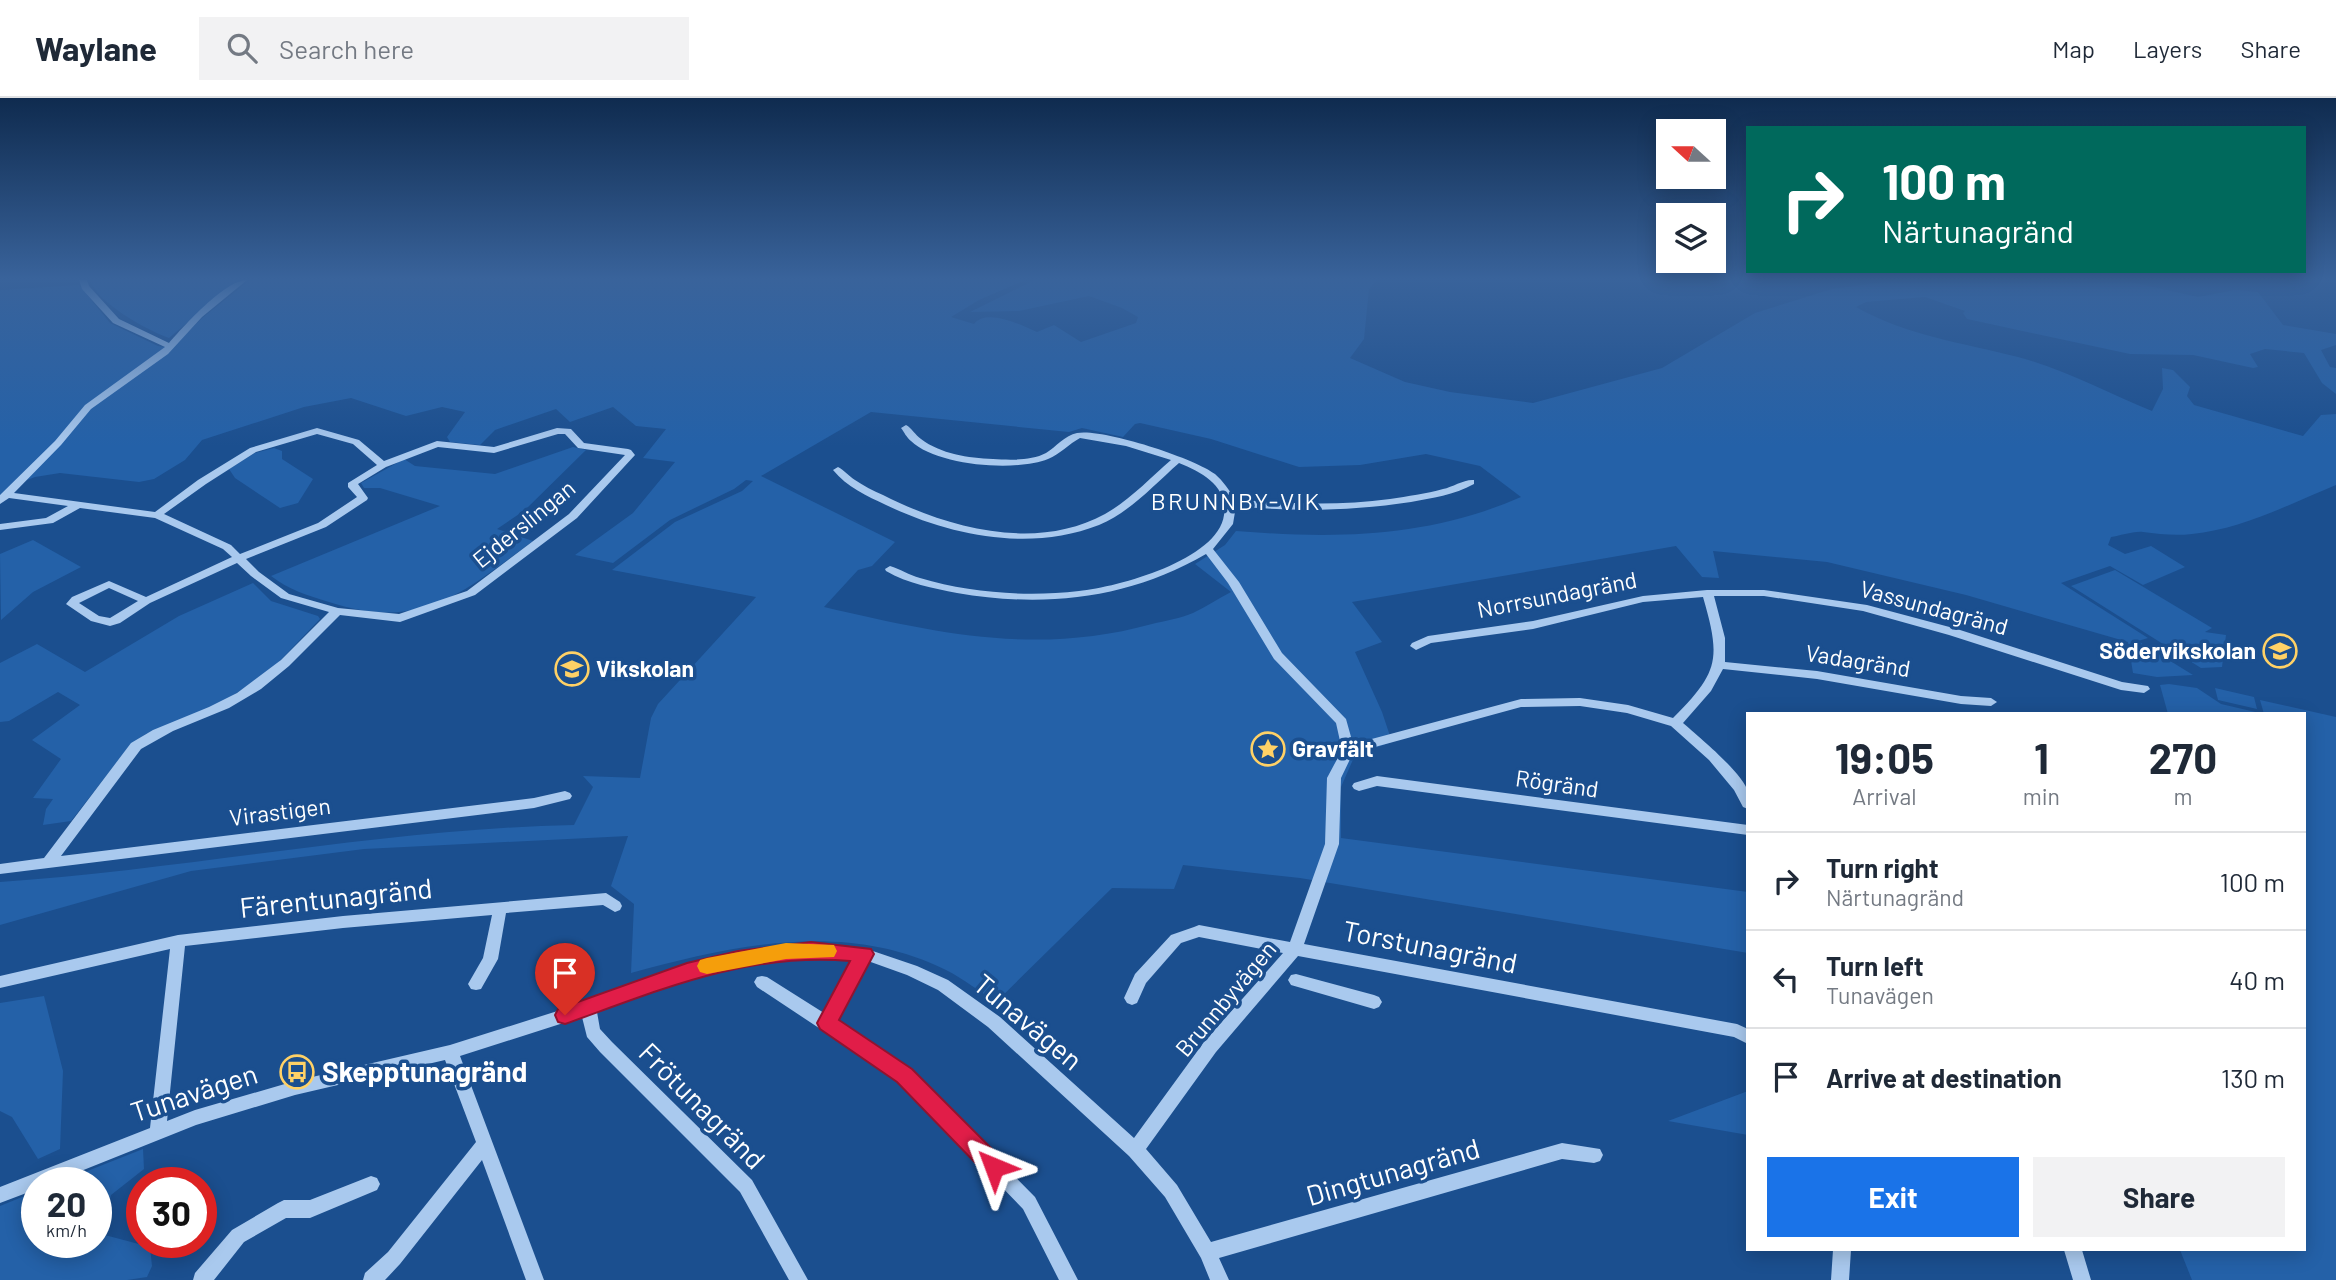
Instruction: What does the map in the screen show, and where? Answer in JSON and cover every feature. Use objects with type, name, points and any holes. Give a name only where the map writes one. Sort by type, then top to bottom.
[{"type":"street","points":[[146,335],[169,346]]},
{"type":"street","points":[[4,498],[58,443],[88,407],[165,352],[179,335]]},
{"type":"street","points":[[890,569],[903,578],[966,592],[1003,595],[1084,594],[1127,586],[1161,576],[1207,549],[1228,524],[1231,502],[1223,486],[1206,472],[1128,444],[1079,435],[1045,457],[1002,464],[957,458],[910,436],[906,428]]},
{"type":"street","name":"Ejderslingan","points":[[337,611],[400,618],[471,593],[573,516],[630,455],[628,452],[581,446],[568,431],[557,430],[494,450],[429,445],[383,465]]},
{"type":"street","points":[[146,601],[109,584],[93,590],[72,604],[103,624],[113,624],[146,601],[237,559],[322,525],[363,498],[353,487],[353,483],[383,465],[356,442],[317,431],[253,450],[156,515]]},
{"type":"street","points":[[838,470],[846,480],[902,510],[960,527],[1013,535],[1052,534],[1097,522],[1125,504],[1177,460]]},
{"type":"street","points":[[1231,502],[1317,509],[1373,506],[1441,494],[1470,482]]},
{"type":"street","points":[[4,498],[79,504],[156,515],[218,542],[285,596],[337,611],[284,664],[249,692],[223,706],[149,735],[136,746],[49,862]]},
{"type":"street","points":[[0,527],[49,521],[79,504]]},
{"type":"street","points":[[1207,549],[1233,582],[1278,656],[1342,722],[1348,750],[1521,703],[1580,702],[1628,709],[1675,723],[1744,787]]},
{"type":"street","points":[[1675,723],[1699,698],[1719,665],[1717,630],[1707,593]]},
{"type":"street","name":"Norrsundagränd","points":[[1416,646],[1428,640],[1533,625],[1643,599],[1707,593]]},
{"type":"street","name":"Vassundagränd","points":[[1707,593],[1764,593],[1863,608],[1952,632],[2121,686],[2144,689]]},
{"type":"street","name":"Vadagränd","points":[[1719,665],[1817,675],[1961,700],[1991,702]]},
{"type":"street","name":"Brunnbyvägen","points":[[1135,1150],[1210,1047],[1295,949],[1332,844],[1334,778],[1348,750]]},
{"type":"street","name":"Rögränd","points":[[1359,786],[1377,781],[1746,830]]},
{"type":"street","name":"Virastigen","points":[[0,869],[534,803],[565,796]]},
{"type":"street","name":"Färentunagränd","points":[[0,982],[178,941],[342,922],[606,899],[615,906]]},
{"type":"street","points":[[476,984],[490,959],[500,909]]},
{"type":"street","name":"Torstunagränd","points":[[1132,998],[1140,979],[1176,939],[1199,931],[1737,1031],[1746,1036]]},
{"type":"street","points":[[158,1130],[178,941]]},
{"type":"street","name":"Tunavägen","points":[[0,1195],[158,1130],[295,1088],[450,1052],[588,1008],[687,971],[738,959],[811,950],[864,954],[912,970],[933,980],[995,1022],[1135,1150],[1171,1191],[1207,1252],[1220,1280]]},
{"type":"street","points":[[827,1023],[864,954]]},
{"type":"street","points":[[1296,980],[1374,1002]]},
{"type":"street","points":[[762,982],[905,1076],[1030,1203],[1069,1280]]},
{"type":"street","name":"Frötunagränd","points":[[588,1008],[593,1032],[746,1186],[799,1280]]},
{"type":"street","points":[[450,1052],[535,1280]]},
{"type":"street","points":[[372,1280],[394,1258],[485,1144]]},
{"type":"street","name":"Dingtunagränd","points":[[1207,1252],[1562,1151],[1594,1155]]},
{"type":"street","points":[[200,1280],[238,1236],[284,1209],[310,1209],[370,1184]]},
{"type":"street","points":[[1840,1280],[1842,1251]]},
{"type":"street","points":[[2073,1251],[2082,1280]]},
{"type":"shaded area","points":[[0,335],[135,335],[158,346],[172,348],[185,335],[1070,335],[1081,342],[1101,335],[1364,335],[1350,358],[1405,382],[1450,392],[1533,403],[1662,368],[1718,335],[1930,335],[2052,368],[2152,411],[2163,389],[2162,368],[2173,370],[2190,387],[2187,396],[2194,405],[2303,436],[2321,415],[2336,414],[2336,485],[2266,515],[2229,527],[2192,534],[2139,532],[2111,537],[2108,545],[2125,554],[2151,546],[2185,567],[2143,585],[2110,566],[2061,583],[2148,638],[2138,641],[2193,675],[2157,677],[2133,673],[2128,642],[1966,595],[1827,562],[1713,551],[1719,578],[1702,577],[1676,546],[1352,602],[1382,642],[1355,652],[1382,712],[1392,742],[1355,755],[1341,787],[1341,838],[1746,892],[1746,953],[1300,878],[1183,865],[1174,889],[1112,888],[996,1002],[946,970],[908,955],[869,945],[789,942],[709,954],[631,973],[634,904],[611,886],[628,836],[364,849],[191,871],[0,925],[0,882],[144,868],[359,841],[502,828],[574,825],[593,787],[583,776],[640,778],[651,718],[658,704],[756,597],[612,570],[675,522],[742,491],[753,481],[746,480],[734,489],[670,520],[613,563],[575,555],[633,513],[675,462],[643,458],[666,429],[636,426],[613,407],[570,422],[556,409],[495,430],[480,445],[450,442],[447,437],[465,412],[442,407],[406,416],[351,398],[304,407],[202,440],[185,460],[154,479],[139,482],[60,473],[35,477],[14,485],[0,496]],"holes":[[[871,412],[1069,432],[1082,428],[1123,437],[1135,424],[1140,423],[1211,439],[1299,467],[1360,465],[1426,454],[1480,466],[1521,497],[1486,511],[1416,528],[1345,535],[1236,531],[1225,545],[1195,564],[1231,592],[1198,611],[1109,634],[1027,640],[947,632],[824,607],[858,570],[872,566],[895,542],[761,476]]]},
{"type":"shaded area","points":[[2042,335],[2336,335],[2336,345],[2321,350],[2330,367],[2336,368],[2336,394],[2322,383],[2304,353],[2265,349],[2250,354],[2258,367],[2253,368],[2193,355],[2130,354]]},
{"type":"shaded area","points":[[573,447],[586,450],[525,510],[497,529],[533,541],[484,577],[439,602],[416,610],[362,610],[306,594],[271,576],[440,506],[380,488],[364,488],[361,483],[404,459],[415,466],[495,474]]},
{"type":"shaded area","points":[[274,448],[282,451],[282,459],[313,479],[298,503],[280,508],[235,478],[229,469],[255,453]]},
{"type":"shaded area","points":[[33,540],[81,567],[33,592],[1,620],[0,554]]},
{"type":"shaded area","points":[[2115,570],[2212,628],[2205,632],[2226,635],[2222,667],[2201,668],[2071,586]]},
{"type":"shaded area","points":[[253,583],[271,601],[318,616],[320,619],[271,670],[223,702],[146,734],[131,744],[71,821],[43,825],[46,809],[53,799],[33,798],[61,759],[32,740],[80,705],[58,692],[9,721],[0,722],[0,663],[37,644],[85,672],[179,616]]},
{"type":"shaded area","points":[[2160,685],[2197,688],[2221,704],[2255,712],[2167,712]]},
{"type":"shaded area","points":[[2215,688],[2254,697],[2257,709],[2218,700]]},
{"type":"shaded area","points":[[2260,700],[2336,717],[2336,1280],[2192,1280],[2180,1251],[2306,1251],[2306,712],[2263,712]]},
{"type":"shaded area","points":[[44,996],[63,1071],[60,1149],[38,1159],[12,1117],[0,1111],[0,1003]]},
{"type":"shaded area","points":[[1746,1092],[1746,1135],[1668,1121]]},
{"type":"shaded area","points":[[143,1149],[144,1167],[126,1167],[126,1183],[112,1194],[112,1167],[97,1167]]},
{"type":"shaded area","points":[[21,1197],[21,1258],[112,1258],[112,1237],[126,1241],[126,1258],[151,1258],[152,1266],[147,1277],[127,1280],[0,1280],[0,1206]]},
{"type":"slow traffic","points":[[707,966],[786,951],[827,951]]},
{"type":"place","name":"Södervikskolan","points":[[2280,651]]},
{"type":"place","name":"Vikskolan","points":[[572,669]]},
{"type":"place","name":"Gravfält","points":[[1268,749]]},
{"type":"place","name":"Skepptunagränd","points":[[297,1072]]},
{"type":"district","name":"BRUNNBY-VIK","points":[[1236,502]]},
{"type":"route","points":[[565,1015],[687,971],[738,959],[811,950],[864,954],[827,1023],[905,1076],[994,1167]]}]
